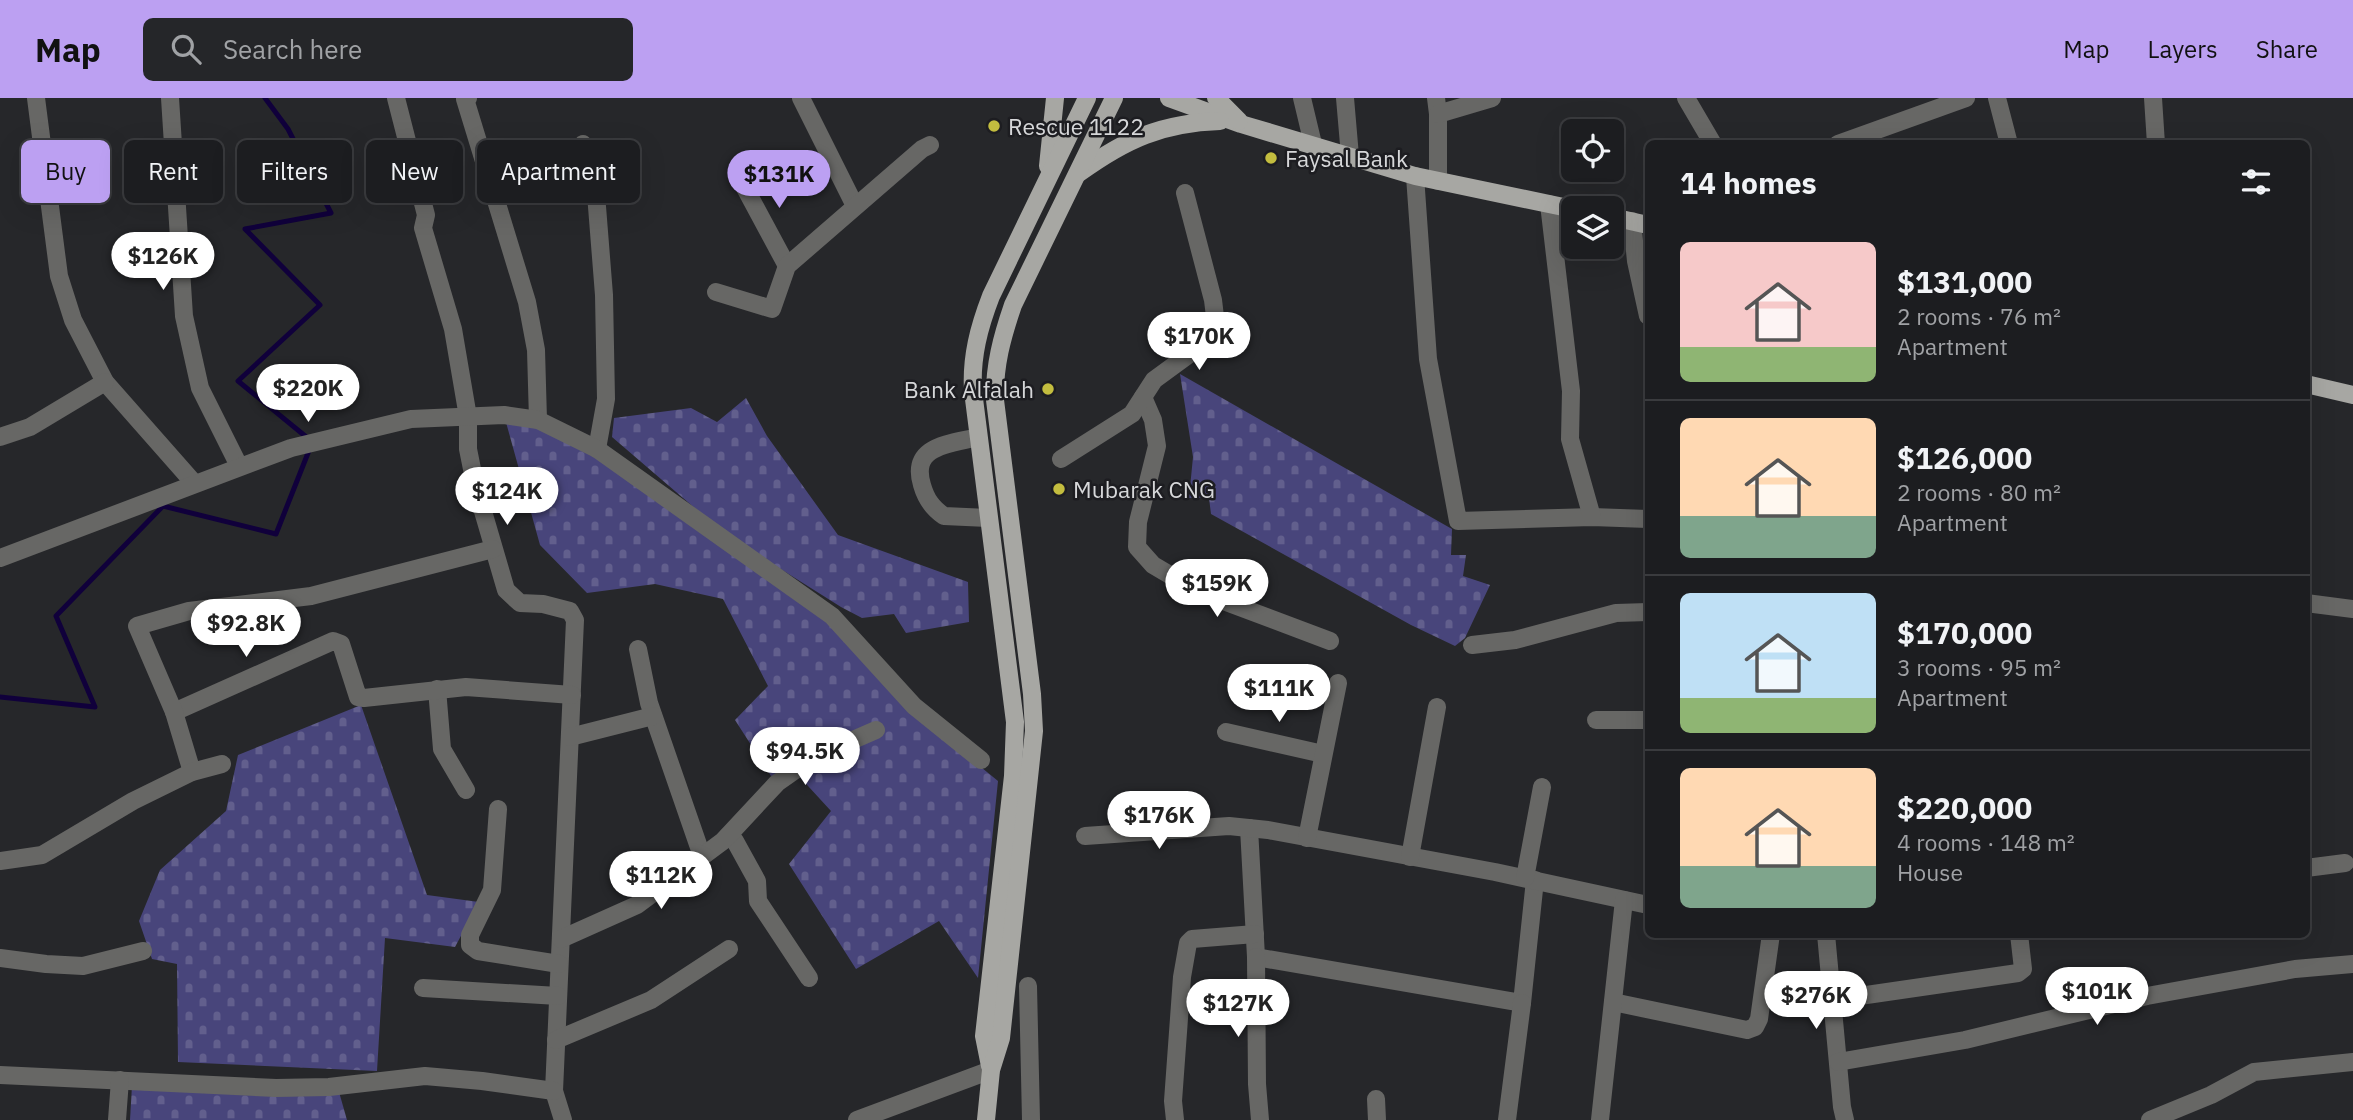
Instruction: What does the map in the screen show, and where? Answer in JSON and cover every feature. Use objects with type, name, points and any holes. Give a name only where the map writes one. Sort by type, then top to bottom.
[{"type":"main road","points":[[1047,180],[1055,98]]},
{"type":"main road","points":[[991,1070],[984,1036],[1013,776],[1015,722],[978,437],[972,379],[974,352],[979,328],[991,296],[1087,98]]},
{"type":"main road","points":[[986,1120],[991,1070],[1000,1038],[1034,731],[995,400],[996,361],[1013,305],[1114,98]]},
{"type":"main road","points":[[1168,98],[1241,124],[1415,176],[1561,206]]},
{"type":"main road","points":[[1216,98],[1241,124]]},
{"type":"main road","points":[[1077,174],[1118,147],[1143,135],[1182,124],[1221,121],[1241,124]]},
{"type":"main road","points":[[2310,385],[2353,395]]},
{"type":"main road","points":[[986,497],[1007,495]]},
{"type":"street","points":[[36,98],[59,276],[73,320],[105,382],[194,482]]},
{"type":"street","points":[[170,98],[184,316],[200,388],[239,466]]},
{"type":"street","points":[[396,98],[426,215],[423,228],[453,328],[468,417],[468,449],[506,590],[520,603],[543,604],[570,611],[575,620],[554,1091],[563,1120]]},
{"type":"street","points":[[468,98],[465,99],[527,302],[536,350],[538,420]]},
{"type":"street","points":[[801,98],[855,206]]},
{"type":"street","points":[[1302,98],[1313,144]]},
{"type":"street","points":[[1345,98],[1350,156]]},
{"type":"street","points":[[1438,181],[1437,106],[1492,98]]},
{"type":"street","points":[[1686,98],[1711,140]]},
{"type":"street","points":[[1846,140],[1915,106],[1966,98]]},
{"type":"street","points":[[1997,98],[2008,140]]},
{"type":"street","points":[[2153,98],[2156,140]]},
{"type":"street","points":[[716,292],[772,309],[787,266],[922,149],[930,145]]},
{"type":"street","points":[[737,173],[787,266]]},
{"type":"street","points":[[1415,176],[1428,359],[1458,521],[1592,517],[1645,519]]},
{"type":"street","points":[[1060,459],[1132,414],[1154,380],[1210,339],[1216,325],[1213,300],[1185,193]]},
{"type":"street","points":[[597,203],[604,295],[607,399],[597,449]]},
{"type":"street","points":[[1549,204],[1571,391],[1570,439],[1592,517]]},
{"type":"street","points":[[1640,223],[1636,261],[1645,302]]},
{"type":"street","points":[[0,437],[30,427],[105,382]]},
{"type":"street","points":[[1143,397],[1153,420],[1157,446],[1138,522],[1137,547],[1153,565],[1196,591],[1330,641]]},
{"type":"street","points":[[0,558],[194,482],[291,448],[411,419],[504,415],[538,420],[597,449],[832,617],[914,706],[981,760]]},
{"type":"street","points":[[978,437],[929,451],[922,458],[919,467],[920,478],[928,501],[944,516],[989,518]]},
{"type":"street","points":[[192,772],[174,712],[137,626],[189,611],[311,596],[493,549]]},
{"type":"street","points":[[2310,604],[2353,609]]},
{"type":"street","points":[[1472,645],[1515,640],[1616,613],[1645,612]]},
{"type":"street","points":[[174,712],[333,641],[341,644],[358,697],[466,687],[572,695]]},
{"type":"street","points":[[638,649],[653,716],[702,856]]},
{"type":"street","points":[[1307,838],[1338,682]]},
{"type":"street","points":[[437,689],[442,749],[466,790]]},
{"type":"street","points":[[1410,857],[1437,707]]},
{"type":"street","points":[[570,737],[653,716]]},
{"type":"street","points":[[1596,720],[1645,720]]},
{"type":"street","points":[[561,939],[637,905],[728,835],[777,783],[814,757],[876,730]]},
{"type":"street","points":[[1226,732],[1324,754]]},
{"type":"street","points":[[0,860],[42,855],[133,801],[192,772],[222,764]]},
{"type":"street","points":[[1507,1120],[1522,1003],[1530,879],[1542,787]]},
{"type":"street","points":[[498,809],[492,890],[470,935],[470,945],[478,951],[559,964]]},
{"type":"street","points":[[1085,836],[1229,826],[1249,828],[1530,879],[1645,904]]},
{"type":"street","points":[[1249,828],[1256,957],[1257,1084],[1260,1120]]},
{"type":"street","points":[[728,835],[757,881],[758,901],[809,978]]},
{"type":"street","points":[[2310,867],[2345,863]]},
{"type":"street","points":[[1600,1120],[1624,900]]},
{"type":"street","points":[[1175,1120],[1173,1101],[1181,991],[1188,943],[1192,939],[1255,934]]},
{"type":"street","points":[[1613,1003],[1747,1030],[1755,1027],[1759,1019],[1770,938]]},
{"type":"street","points":[[1826,938],[1845,1120]]},
{"type":"street","points":[[1832,1000],[2018,973],[2023,969],[2020,938]]},
{"type":"street","points":[[556,1040],[651,1000],[729,949]]},
{"type":"street","points":[[0,957],[83,966],[143,951]]},
{"type":"street","points":[[1256,957],[1522,1003]]},
{"type":"street","points":[[1838,1062],[1965,1040],[2147,996],[2295,969],[2353,964]]},
{"type":"street","points":[[1028,986],[1031,1120]]},
{"type":"street","points":[[423,988],[558,996]]},
{"type":"street","points":[[2150,1120],[2211,1095],[2254,1072],[2353,1062]]},
{"type":"street","points":[[857,1120],[991,1070]]},
{"type":"street","points":[[0,1076],[276,1088],[329,1087],[425,1076],[554,1091]]},
{"type":"street","points":[[117,1120],[120,1080]]},
{"type":"street","points":[[1376,1099],[1377,1120]]},
{"type":"green space","points":[[1180,374],[1452,529],[1451,555],[1466,555],[1463,576],[1490,585],[1465,638],[1455,646],[1411,625],[1211,514],[1209,498],[1189,498],[1193,457]]},
{"type":"green space","points":[[746,398],[767,436],[838,535],[968,582],[969,622],[906,633],[894,614],[862,618],[725,534],[612,437],[614,418],[691,408],[717,422]]},
{"type":"green space","points":[[504,415],[582,445],[820,616],[933,728],[998,781],[978,978],[939,921],[856,969],[789,864],[831,811],[797,774],[771,776],[735,720],[768,686],[723,599],[655,584],[587,593],[540,545]]},
{"type":"green space","points":[[361,705],[427,895],[479,902],[455,947],[385,938],[377,1071],[178,1062],[177,964],[152,959],[139,921],[160,870],[226,811],[238,755]]},
{"type":"green space","points":[[132,1086],[339,1092],[347,1120],[130,1120]]},
{"type":"waterway","points":[[265,98],[288,129],[331,213],[245,229],[320,305],[238,381],[310,440]]},
{"type":"waterway","points":[[0,697],[95,707],[56,616],[163,506],[276,534],[310,448]]},
{"type":"place","name":"Rescue 1122","points":[[994,126]]},
{"type":"place","name":"Faysal Bank","points":[[1271,158]]},
{"type":"place","name":"Bank Alfalah","points":[[1048,389]]},
{"type":"place","name":"Mubarak CNG","points":[[1059,489]]}]
